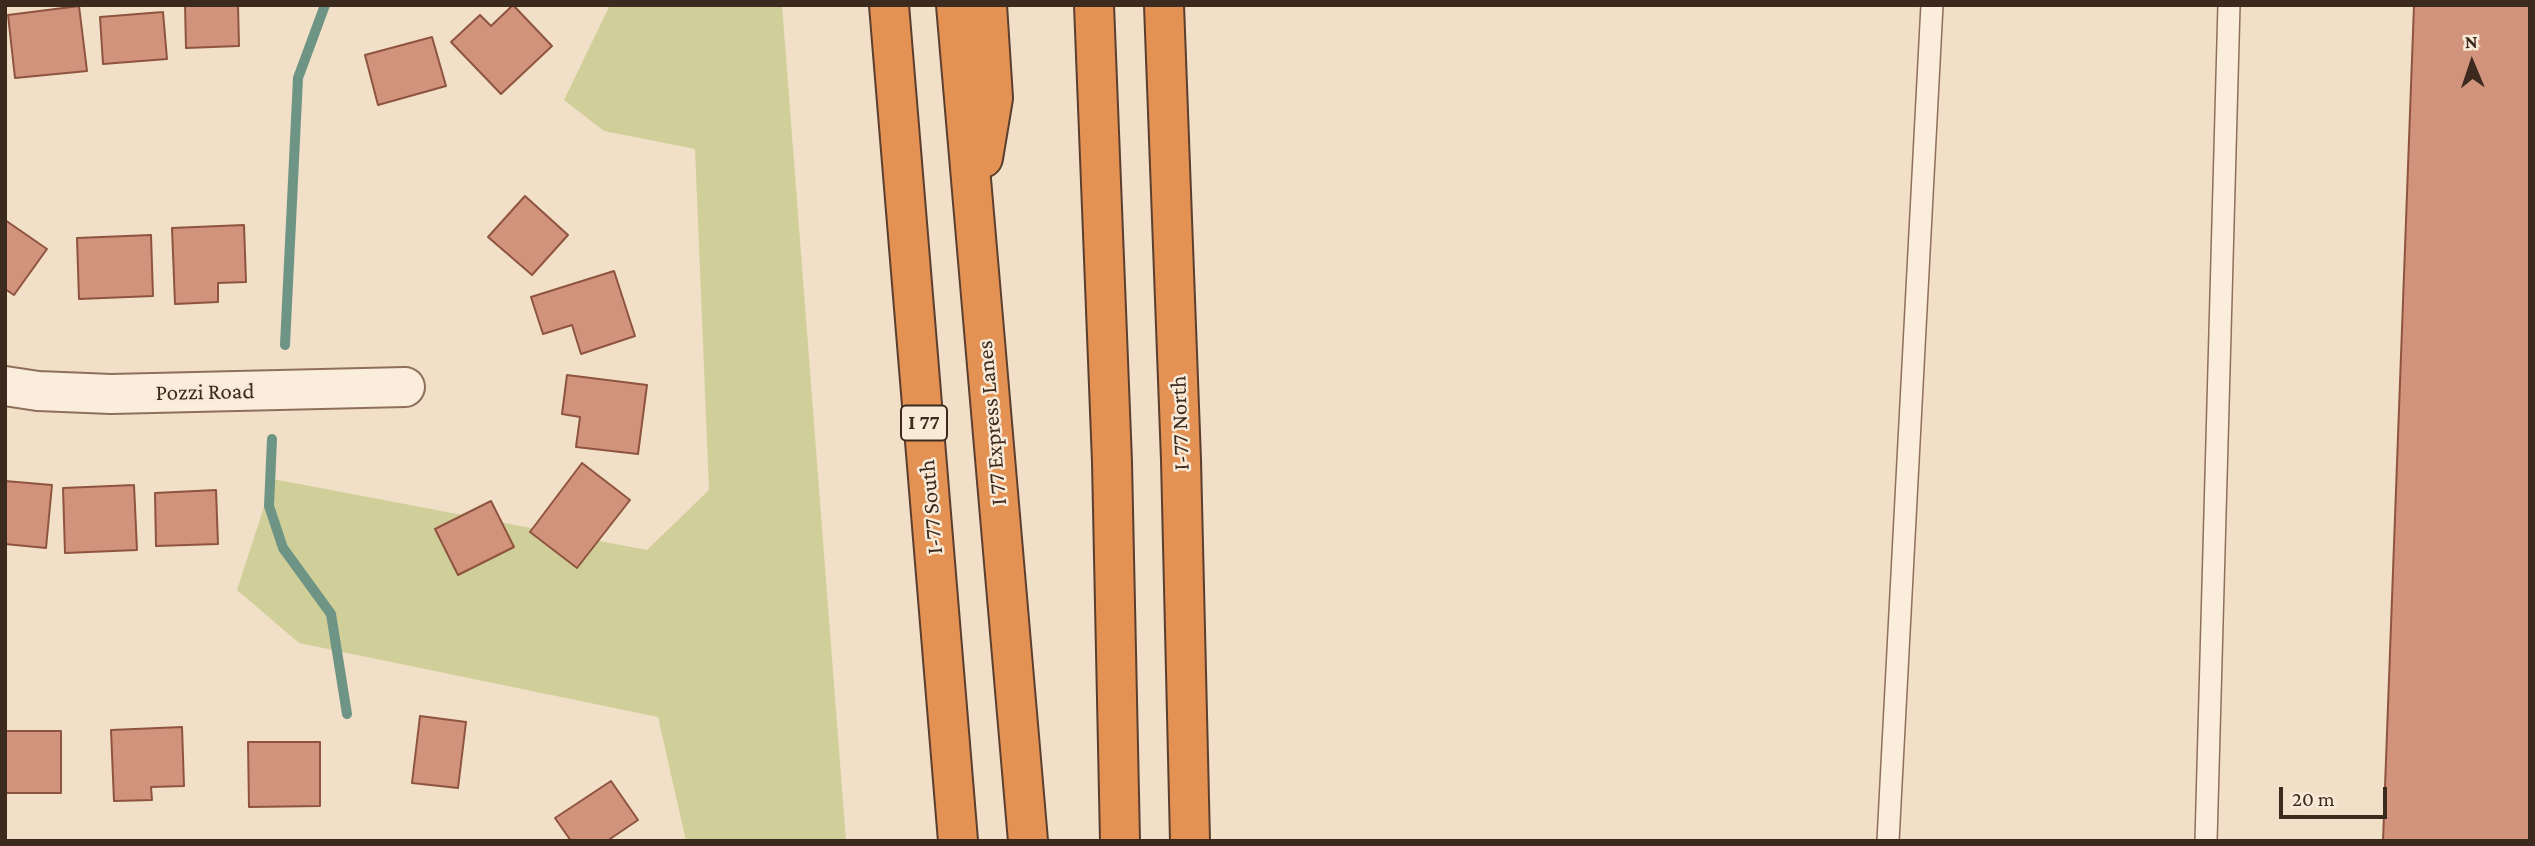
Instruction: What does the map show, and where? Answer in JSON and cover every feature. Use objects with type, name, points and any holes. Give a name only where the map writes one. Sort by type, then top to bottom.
[{"type":"highway","name":"I-77 South","points":[[889,5],[958,841]]},
{"type":"highway","name":"I 77 Express Lanes","points":[[956,5],[1028,841]]},
{"type":"highway","points":[[974,216],[993,98],[988,5]]},
{"type":"highway","points":[[1072,5],[1098,82]]},
{"type":"highway","points":[[1094,5],[1112,462],[1120,841]]},
{"type":"highway","name":"I-77 North","points":[[1164,5],[1181,446],[1190,841]]},
{"type":"street","name":"Pozzi Road","points":[[5,386],[38,391],[111,394],[405,387]]},
{"type":"lane","points":[[1888,841],[1931,5]]},
{"type":"lane","points":[[2206,841],[2229,5]]},
{"type":"shaded area","points":[[610,5],[782,5],[846,841],[686,841],[658,717],[299,643],[237,590],[273,479],[647,550],[709,490],[695,149],[604,131],[564,100]]},
{"type":"building","points":[[185,5],[238,5],[239,46],[186,48]]},
{"type":"building","points":[[513,5],[552,46],[501,94],[451,42],[480,15],[491,26]]},
{"type":"building","points":[[2414,5],[2530,5],[2530,841],[2383,841]]},
{"type":"building","points":[[79,6],[87,71],[15,78],[8,15]]},
{"type":"building","points":[[163,12],[167,59],[103,64],[100,17]]},
{"type":"building","points":[[432,37],[446,86],[378,105],[365,55]]},
{"type":"building","points":[[525,196],[568,235],[532,275],[488,237]]},
{"type":"building","points":[[5,220],[47,249],[14,295],[5,289]]},
{"type":"building","points":[[244,225],[246,282],[218,283],[218,302],[175,304],[172,228]]},
{"type":"building","points":[[151,235],[153,296],[79,299],[77,238]]},
{"type":"building","points":[[614,271],[635,336],[581,354],[572,325],[543,334],[531,297]]},
{"type":"building","points":[[567,375],[647,385],[638,454],[576,447],[580,417],[562,414]]},
{"type":"building","points":[[582,463],[630,500],[577,568],[530,532]]},
{"type":"building","points":[[5,481],[52,485],[46,548],[5,544]]},
{"type":"building","points":[[134,485],[137,550],[65,553],[63,488]]},
{"type":"building","points":[[216,490],[218,544],[156,546],[155,493]]},
{"type":"building","points":[[491,501],[514,547],[458,575],[435,529]]},
{"type":"building","points":[[420,716],[466,722],[458,788],[412,783]]},
{"type":"building","points":[[182,727],[184,786],[151,787],[152,800],[114,801],[111,730]]},
{"type":"building","points":[[5,731],[61,731],[61,793],[5,793]]},
{"type":"building","points":[[248,742],[320,742],[320,806],[249,807]]},
{"type":"building","points":[[611,781],[638,820],[607,841],[571,841],[555,818]]},
{"type":"waterway","points":[[285,345],[298,78],[325,5]]},
{"type":"waterway","points":[[272,439],[269,506],[283,548],[331,614],[347,714]]}]
